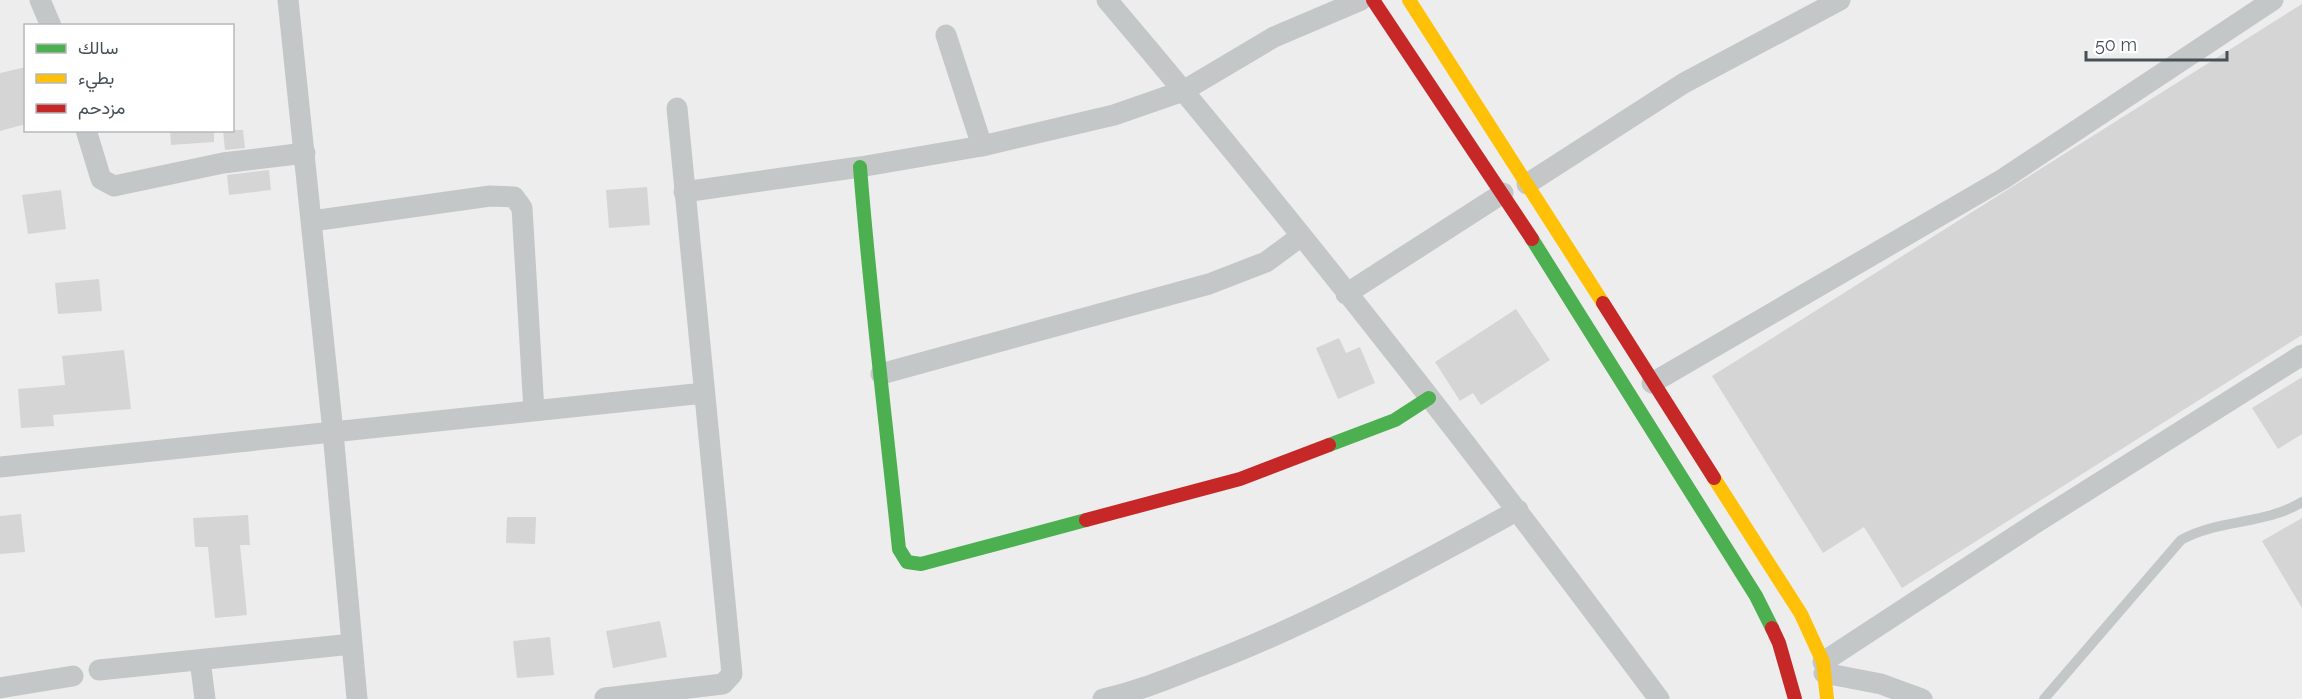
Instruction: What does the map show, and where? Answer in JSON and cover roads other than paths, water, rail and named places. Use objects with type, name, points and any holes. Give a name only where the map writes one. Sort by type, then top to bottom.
[{"type":"main road","points":[[1372,0],[1503,193],[1756,596],[1779,643],[1791,697]]},
{"type":"main road","points":[[1409,0],[1801,614],[1824,667],[1827,699]]},
{"type":"main road","points":[[860,167],[869,283],[874,304],[899,549],[907,562],[914,564],[1240,478],[1395,420],[1429,398]]},
{"type":"street","points":[[40,0],[50,24]]},
{"type":"street","points":[[288,0],[333,432],[357,699]]},
{"type":"street","points":[[1107,0],[1184,91],[1518,510],[1659,699]]},
{"type":"street","points":[[684,192],[860,167],[982,146],[1114,115],[1184,91],[1274,37],[1361,0]]},
{"type":"street","points":[[1527,184],[1684,83],[1840,0]]},
{"type":"street","points":[[1652,383],[2003,179],[2273,0]]},
{"type":"street","points":[[946,35],[982,146]]},
{"type":"street","points":[[598,699],[723,684],[732,674],[677,108]]},
{"type":"street","points":[[87,132],[101,179],[114,186],[223,163],[305,153]]},
{"type":"street","points":[[1346,294],[1503,193]]},
{"type":"street","points":[[312,221],[490,196],[514,196],[522,208],[534,411]]},
{"type":"street","points":[[881,374],[1209,284],[1266,262],[1300,237]]},
{"type":"street","points":[[1824,667],[2037,522],[2302,356]]},
{"type":"street","points":[[0,467],[704,393]]},
{"type":"street","points":[[1117,698],[1264,643],[1376,588],[1518,510]]},
{"type":"street","points":[[99,670],[352,644]]},
{"type":"street","points":[[200,660],[206,699]]},
{"type":"street","points":[[1824,667],[1922,699]]},
{"type":"street","points":[[0,688],[73,676]]},
{"type":"lane","points":[[2044,699],[2181,540],[2194,533],[2275,515],[2302,502]]}]
